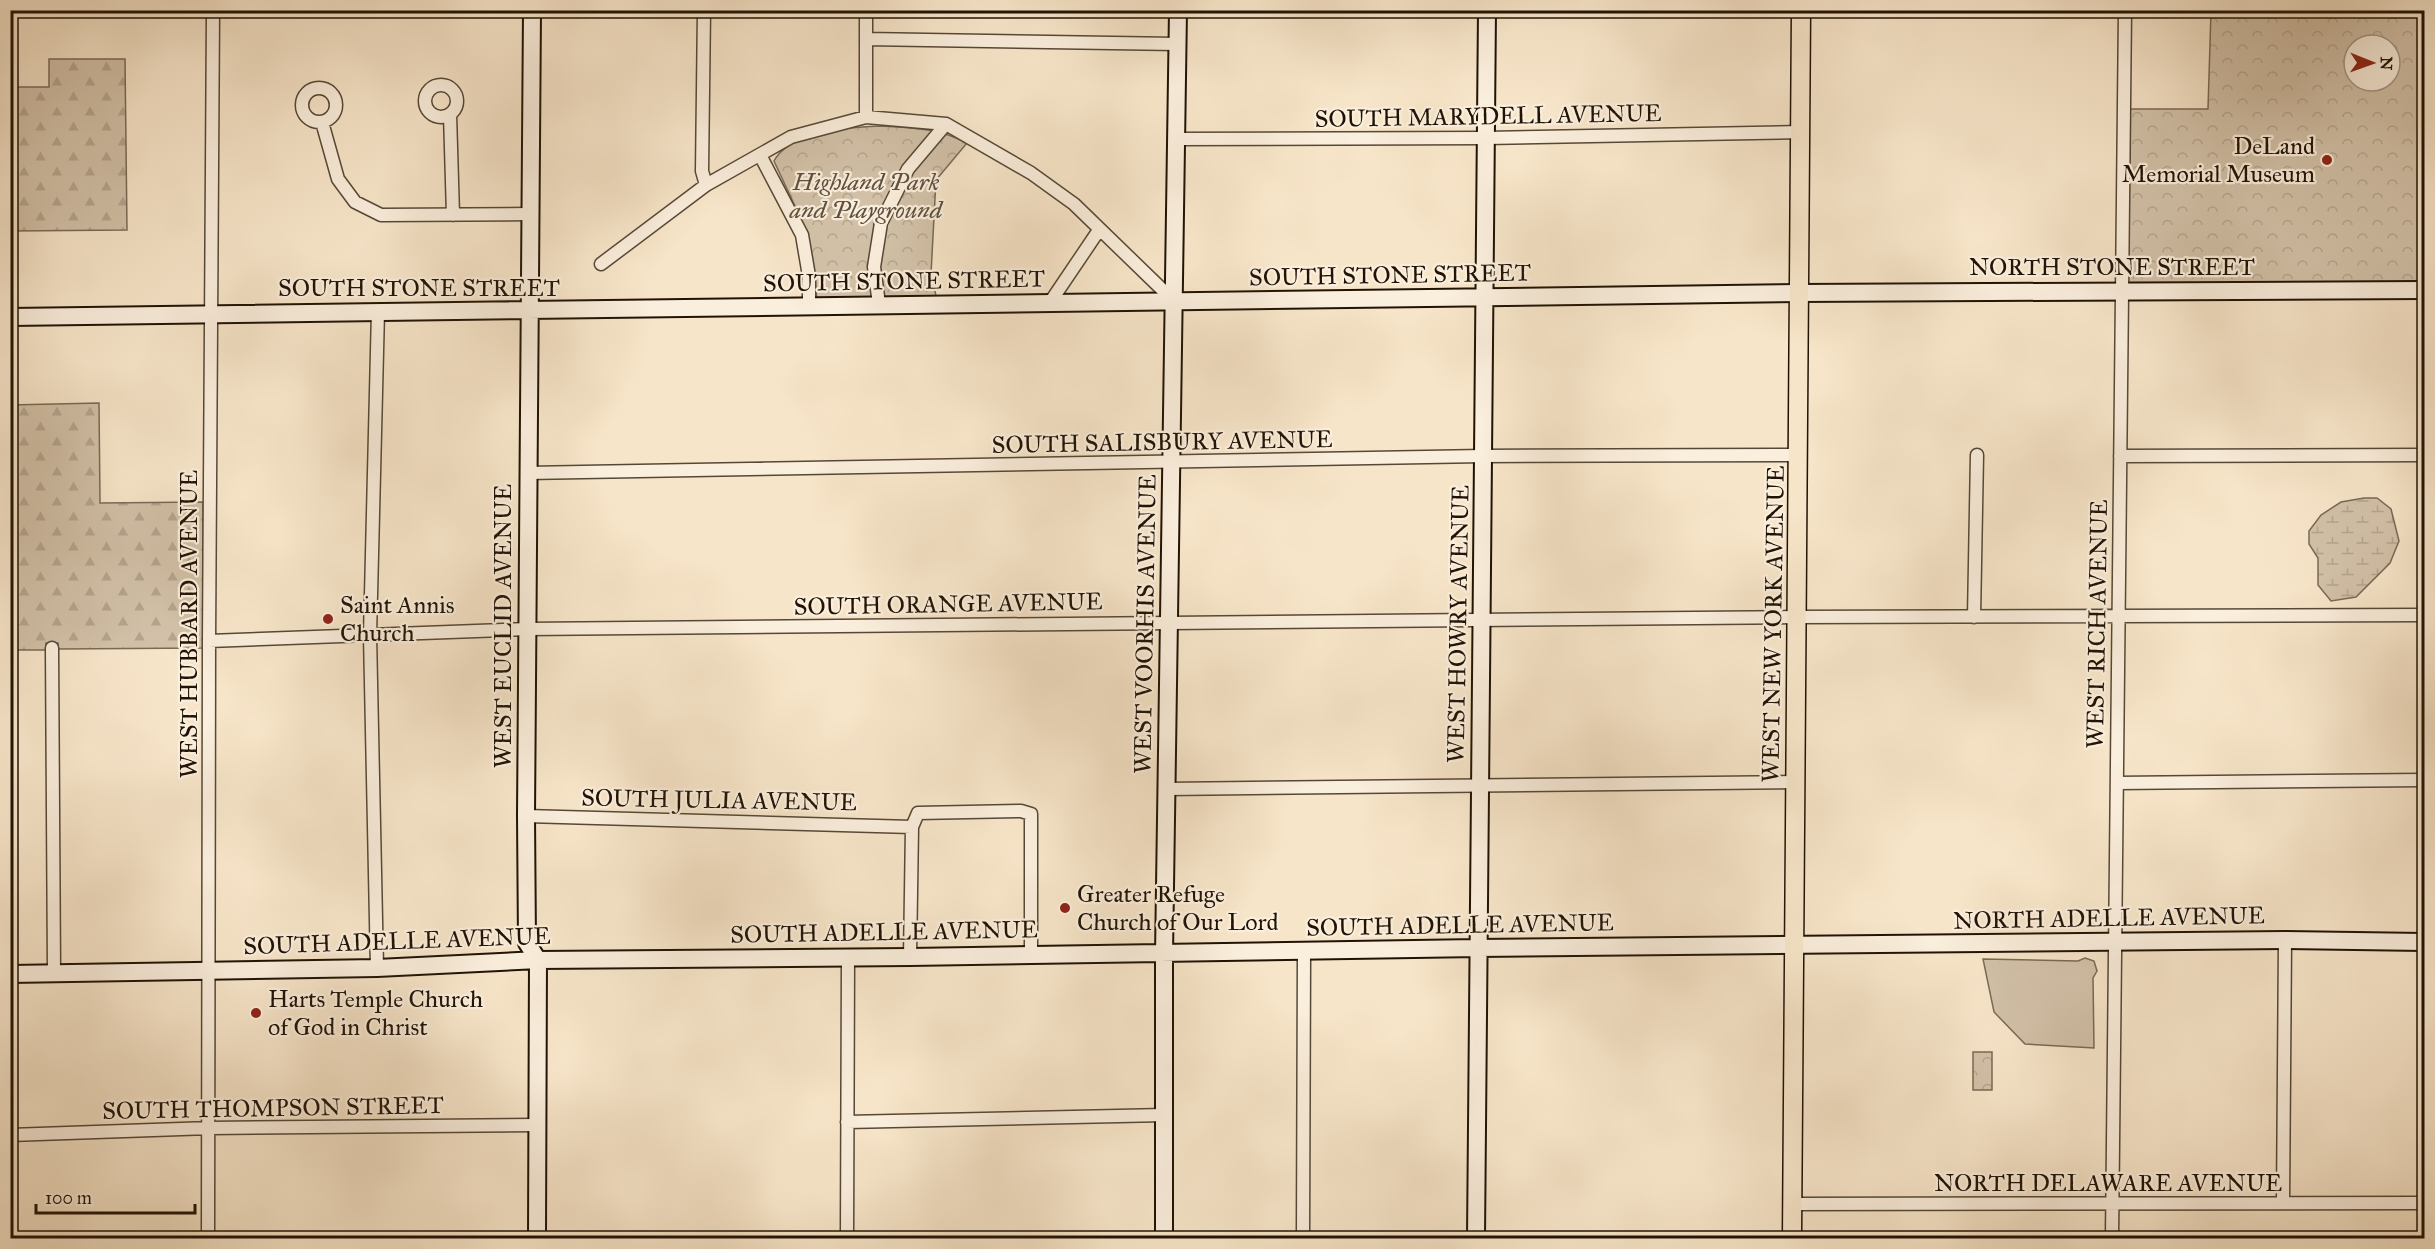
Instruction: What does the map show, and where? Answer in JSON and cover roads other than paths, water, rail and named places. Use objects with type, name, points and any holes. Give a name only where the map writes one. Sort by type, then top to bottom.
[{"type":"main road","name":"WEST NEW YORK AVENUE","points":[[1792,1239],[1801,10]]},
{"type":"street","name":"WEST HUBBARD AVENUE","points":[[208,1239],[213,10]]},
{"type":"street","name":"WEST EUCLID AVENUE","points":[[532,10],[526,816],[527,943],[538,960],[537,1239]]},
{"type":"street","points":[[704,10],[702,171],[706,185]]},
{"type":"street","points":[[866,117],[867,10]]},
{"type":"street","name":"WEST VOORHIS AVENUE","points":[[1164,1239],[1164,954],[1178,10]]},
{"type":"street","name":"WEST HOWRY AVENUE","points":[[1476,1239],[1487,10]]},
{"type":"street","name":"WEST RICH AVENUE","points":[[2112,1239],[2126,10]]},
{"type":"street","points":[[866,39],[1177,44]]},
{"type":"street","points":[[450,114],[453,215]]},
{"type":"street","points":[[601,264],[706,185],[791,137],[866,117],[946,124],[1031,173],[1074,204],[1174,301]]},
{"type":"street","points":[[322,122],[338,178],[355,202],[381,215],[531,213]]},
{"type":"street","points":[[879,304],[874,267],[881,223],[908,169],[946,124]]},
{"type":"street","name":"SOUTH MARYDELL AVENUE","points":[[1176,139],[1486,138],[1801,132]]},
{"type":"street","points":[[760,155],[802,235],[809,276],[809,305]]},
{"type":"street","points":[[1049,304],[1099,230]]},
{"type":"street","name":"NORTH STONE STREET","points":[[1799,293],[2424,290]]},
{"type":"street","name":"SOUTH STONE STREET","points":[[10,317],[378,311],[529,312],[809,305],[1049,304],[1799,293]]},
{"type":"street","points":[[377,968],[370,635],[378,311]]},
{"type":"street","name":"SOUTH SALISBURY AVENUE","points":[[527,473],[1483,456],[1798,455]]},
{"type":"street","points":[[1974,616],[1977,455]]},
{"type":"street","points":[[2120,456],[2424,455]]},
{"type":"street","name":"SOUTH ORANGE AVENUE","points":[[209,641],[527,629],[1797,617],[2424,615]]},
{"type":"street","points":[[52,648],[54,974]]},
{"type":"street","points":[[2117,783],[2424,780]]},
{"type":"street","points":[[1167,789],[1795,782]]},
{"type":"street","points":[[910,957],[912,826],[918,813],[1021,811],[1031,814],[1030,954]]},
{"type":"street","name":"SOUTH JULIA AVENUE","points":[[526,816],[912,826]]},
{"type":"street","points":[[2283,1203],[2285,940]]},
{"type":"street","name":"NORTH ADELLE AVENUE","points":[[1794,945],[2285,940],[2424,942]]},
{"type":"street","name":"SOUTH ADELLE AVENUE","points":[[10,974],[377,968],[538,960],[1794,945]]},
{"type":"street","points":[[1303,1239],[1304,952]]},
{"type":"street","points":[[847,1239],[848,958]]},
{"type":"street","points":[[847,1122],[1164,1115]]},
{"type":"street","name":"SOUTH THOMPSON STREET","points":[[10,1136],[210,1128],[537,1125]]},
{"type":"street","name":"NORTH DELAWARE AVENUE","points":[[1792,1204],[2424,1203]]},
{"type":"place","name":"DeLand Memorial Museum","points":[[2327,160]]},
{"type":"place","name":"Saint Annis Church","points":[[328,619]]},
{"type":"place","name":"Greater Refuge Church of Our Lord","points":[[1065,908]]},
{"type":"place","name":"Harts Temple Church of God in Christ","points":[[256,1013]]},
{"type":"park label","name":"Highland Park and Playground","points":[[866,196]]}]
